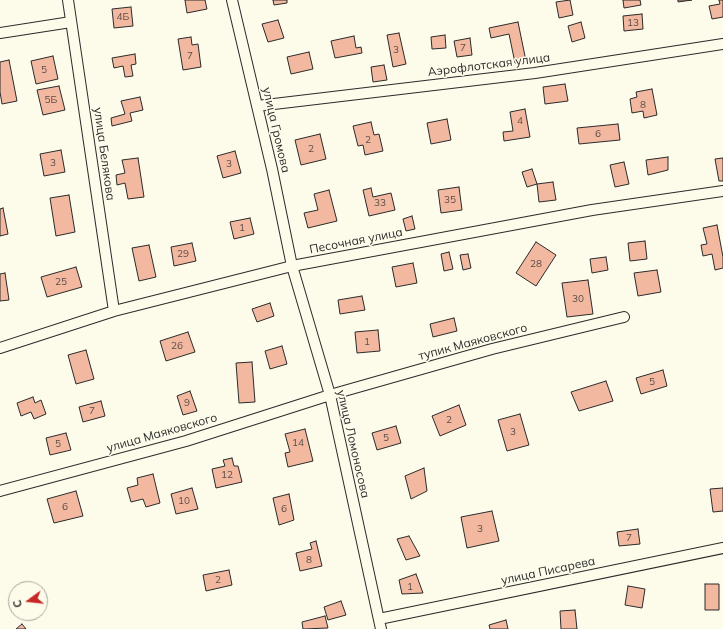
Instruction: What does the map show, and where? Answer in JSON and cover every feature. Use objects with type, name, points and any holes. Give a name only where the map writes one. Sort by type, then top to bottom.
[{"type":"street","name":"улица Белякова","points":[[68,0],[114,311]]},
{"type":"street","name":"улица Громова","points":[[232,0],[292,266]]},
{"type":"street","points":[[0,33],[71,22]]},
{"type":"street","name":"Аэрофлотская улица","points":[[257,106],[535,73],[723,44]]},
{"type":"street","name":"Песочная улица","points":[[0,348],[114,311],[292,266],[592,210],[723,191]]},
{"type":"street","name":"улица Ломоносова","points":[[292,266],[330,396],[381,629]]},
{"type":"street","name":"тупик Маяковского","points":[[330,396],[492,349],[624,318]]},
{"type":"street","name":"улица Маяковского","points":[[0,491],[186,441],[330,396]]},
{"type":"street","name":"улица Писарева","points":[[379,619],[723,548]]},
{"type":"building","points":[[185,0],[205,0],[207,9],[187,13]]},
{"type":"building","points":[[273,0],[287,0],[287,3],[274,5]]},
{"type":"building","points":[[570,0],[573,15],[559,18],[556,2]]},
{"type":"building","points":[[623,0],[640,0],[641,5],[624,8]]},
{"type":"building","points":[[678,0],[692,0],[678,2]]},
{"type":"building","points":[[719,0],[723,0],[723,17],[712,19],[709,6],[720,4]]},
{"type":"building","points":[[131,7],[133,26],[114,28],[112,9]]},
{"type":"building","points":[[642,14],[643,29],[624,31],[623,16]]},
{"type":"building","points":[[278,20],[284,38],[268,42],[262,24]]},
{"type":"building","points":[[518,22],[526,61],[515,63],[509,34],[491,38],[489,28]]},
{"type":"building","points":[[581,22],[585,38],[572,42],[568,26]]},
{"type":"building","points":[[399,33],[406,64],[393,67],[387,35]]},
{"type":"building","points":[[445,35],[446,48],[432,49],[431,37]]},
{"type":"building","points":[[354,36],[356,48],[361,47],[362,53],[335,58],[331,41]]},
{"type":"building","points":[[191,37],[192,45],[198,44],[201,67],[183,70],[178,39]]},
{"type":"building","points":[[470,38],[472,55],[457,57],[454,41]]},
{"type":"building","points":[[309,52],[313,69],[291,74],[287,57]]},
{"type":"building","points":[[135,54],[136,64],[131,65],[133,76],[125,77],[123,66],[114,68],[112,58]]},
{"type":"building","points":[[53,56],[58,79],[36,84],[31,61]]},
{"type":"building","points":[[9,60],[17,101],[2,104],[0,92],[0,62]]},
{"type":"building","points":[[384,65],[387,80],[373,82],[371,67]]},
{"type":"building","points":[[565,84],[568,101],[545,104],[543,87]]},
{"type":"building","points":[[59,86],[65,110],[43,115],[37,90]]},
{"type":"building","points":[[652,89],[657,115],[644,118],[643,111],[632,113],[630,99],[637,97],[636,92]]},
{"type":"building","points":[[140,97],[143,110],[130,113],[132,121],[112,126],[111,118],[125,114],[121,101]]},
{"type":"building","points":[[525,109],[530,137],[504,141],[503,132],[513,131],[510,112]]},
{"type":"building","points":[[447,119],[451,140],[431,144],[427,123]]},
{"type":"building","points":[[371,122],[374,135],[379,134],[383,151],[365,155],[363,145],[358,146],[353,126]]},
{"type":"building","points":[[618,124],[620,140],[579,144],[577,128]]},
{"type":"building","points":[[320,134],[326,159],[301,165],[295,140]]},
{"type":"building","points":[[61,150],[65,172],[44,176],[40,154]]},
{"type":"building","points":[[235,151],[241,173],[223,178],[217,156]]},
{"type":"building","points":[[668,157],[668,170],[648,175],[646,160]]},
{"type":"building","points":[[138,158],[144,197],[128,199],[125,183],[117,185],[116,175],[125,173],[122,160]]},
{"type":"building","points":[[723,158],[723,181],[719,181],[715,159]]},
{"type":"building","points":[[624,162],[629,184],[615,187],[610,165]]},
{"type":"building","points":[[532,169],[537,184],[527,187],[522,172]]},
{"type":"building","points":[[553,182],[556,200],[539,202],[537,184]]},
{"type":"building","points":[[459,187],[462,210],[441,213],[438,190]]},
{"type":"building","points":[[371,188],[373,197],[391,193],[395,210],[369,216],[363,190]]},
{"type":"building","points":[[329,190],[337,221],[308,228],[304,213],[318,210],[314,194]]},
{"type":"building","points":[[69,195],[75,232],[56,236],[50,198]]},
{"type":"building","points":[[3,208],[8,234],[0,236],[0,209]]},
{"type":"building","points":[[412,216],[415,229],[406,231],[403,219]]},
{"type":"building","points":[[250,218],[254,234],[234,239],[230,222]]},
{"type":"building","points":[[717,225],[723,257],[723,268],[715,270],[712,254],[703,256],[701,245],[707,244],[703,228]]},
{"type":"building","points":[[645,241],[647,259],[630,261],[628,243]]},
{"type":"building","points":[[536,242],[556,255],[536,286],[516,273]]},
{"type":"building","points":[[192,243],[196,261],[174,266],[171,247]]},
{"type":"building","points":[[149,245],[156,277],[139,281],[132,248]]},
{"type":"building","points":[[449,252],[453,269],[444,271],[441,254]]},
{"type":"building","points":[[468,254],[471,268],[463,270],[460,255]]},
{"type":"building","points":[[606,257],[608,270],[592,273],[590,259]]},
{"type":"building","points":[[413,263],[417,283],[396,287],[392,267]]},
{"type":"building","points":[[76,267],[82,287],[47,297],[41,277]]},
{"type":"building","points":[[657,270],[661,292],[638,296],[634,273]]},
{"type":"building","points":[[5,273],[9,300],[0,301],[0,274]]},
{"type":"building","points":[[588,280],[593,314],[567,317],[562,283]]},
{"type":"building","points":[[362,296],[365,310],[340,314],[338,300]]},
{"type":"building","points":[[270,303],[274,316],[257,322],[252,309]]},
{"type":"building","points":[[454,318],[457,331],[433,337],[430,324]]},
{"type":"building","points":[[378,330],[380,351],[357,353],[355,332]]},
{"type":"building","points":[[188,332],[195,352],[166,361],[160,341]]},
{"type":"building","points":[[282,346],[287,364],[270,369],[265,351]]},
{"type":"building","points":[[86,350],[94,379],[76,384],[68,355]]},
{"type":"building","points":[[252,362],[255,402],[239,403],[236,363]]},
{"type":"building","points":[[663,370],[667,386],[641,394],[636,378]]},
{"type":"building","points":[[606,381],[613,401],[579,411],[571,392]]},
{"type":"building","points":[[190,391],[197,411],[183,415],[177,396]]},
{"type":"building","points":[[33,397],[35,403],[41,400],[46,414],[34,419],[31,412],[21,416],[17,403]]},
{"type":"building","points":[[101,401],[105,416],[83,422],[79,407]]},
{"type":"building","points":[[459,405],[466,425],[440,436],[432,416]]},
{"type":"building","points":[[520,414],[529,445],[507,451],[498,420]]},
{"type":"building","points":[[396,426],[401,443],[377,450],[372,433]]},
{"type":"building","points":[[305,429],[313,461],[288,467],[285,453],[290,452],[285,434]]},
{"type":"building","points":[[66,433],[71,450],[50,455],[46,438]]},
{"type":"building","points":[[232,458],[234,466],[238,466],[242,482],[216,488],[212,469],[225,466],[223,460]]},
{"type":"building","points":[[424,468],[427,491],[411,499],[405,476]]},
{"type":"building","points":[[153,474],[160,503],[146,507],[143,499],[131,502],[127,488],[138,485],[137,478]]},
{"type":"building","points":[[192,488],[198,509],[176,514],[171,494]]},
{"type":"building","points":[[723,488],[723,511],[713,512],[710,489]]},
{"type":"building","points":[[76,491],[83,516],[54,523],[47,499]]},
{"type":"building","points":[[289,494],[294,520],[279,525],[273,498]]},
{"type":"building","points":[[492,511],[499,541],[467,548],[461,517]]},
{"type":"building","points":[[638,529],[640,544],[619,546],[617,532]]},
{"type":"building","points":[[409,536],[420,556],[406,560],[397,539]]},
{"type":"building","points":[[316,541],[322,566],[300,571],[296,553],[312,549],[310,543]]},
{"type":"building","points":[[229,570],[232,585],[206,591],[203,575]]},
{"type":"building","points":[[416,574],[423,593],[402,594],[399,580]]},
{"type":"building","points":[[705,584],[719,584],[719,610],[705,610]]},
{"type":"building","points":[[628,586],[645,589],[642,608],[625,605]]},
{"type":"building","points":[[341,601],[346,615],[328,620],[324,607]]},
{"type":"building","points":[[575,610],[577,629],[561,629],[560,611]]},
{"type":"building","points":[[325,616],[328,628],[303,629],[302,622]]},
{"type":"building","points":[[506,620],[508,629],[490,629],[489,625]]},
{"type":"building","points":[[22,624],[26,629],[16,629]]}]
